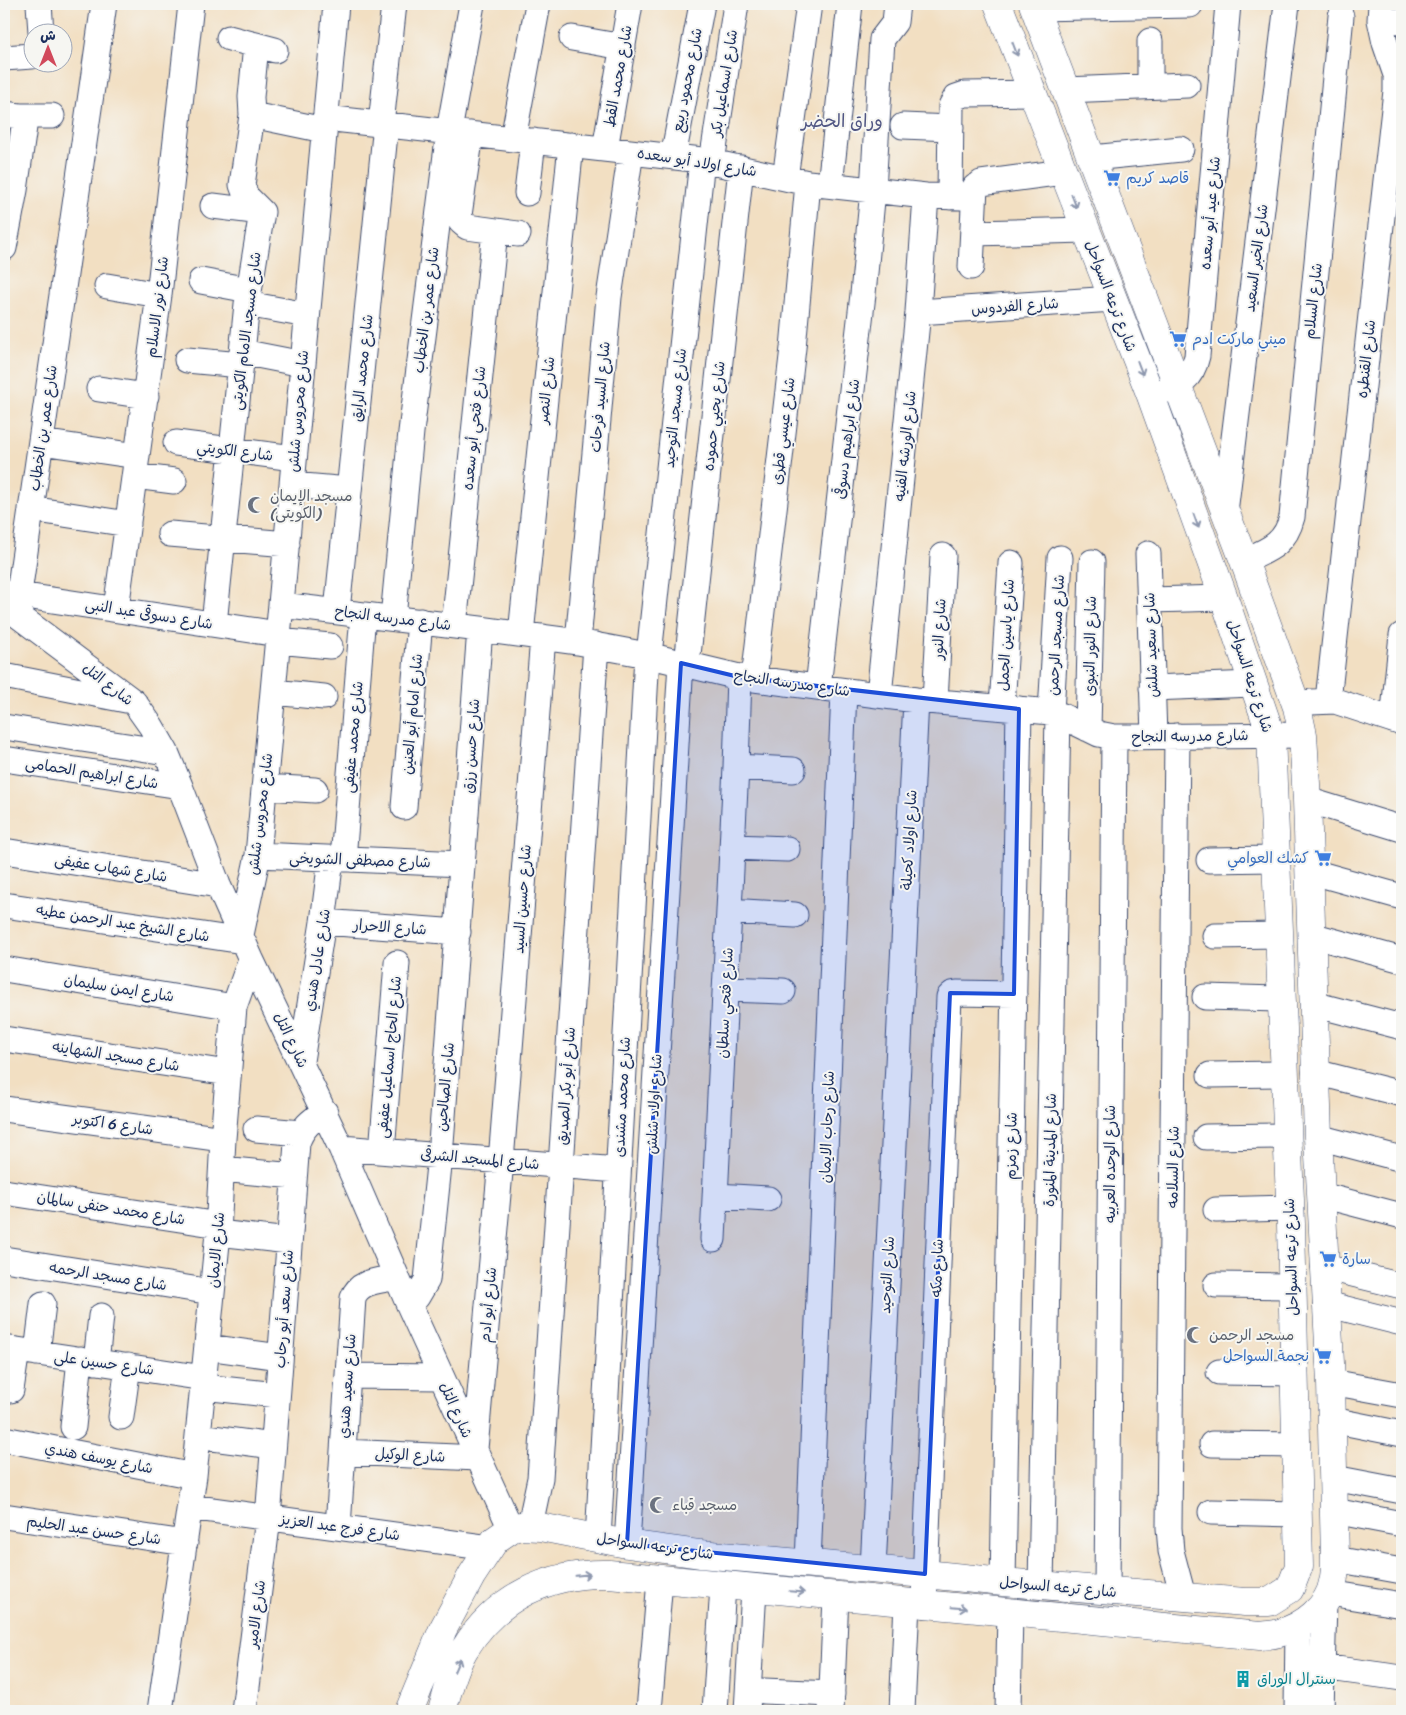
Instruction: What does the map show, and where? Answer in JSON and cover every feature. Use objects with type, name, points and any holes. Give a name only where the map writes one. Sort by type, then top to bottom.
[{"type":"main road","name":"شارع ترعه السواحل","points":[[520,1527],[700,1554],[1041,1586],[1269,1602],[1290,1589],[1299,1566],[1290,1216],[1271,735],[1151,396],[998,4]]},
{"type":"main road","name":"شارع ترعه السواحل","points":[[442,1711],[456,1667],[464,1651],[485,1622],[526,1591],[550,1581],[575,1575],[609,1574],[1260,1636],[1279,1633],[1298,1626],[1316,1612],[1327,1598],[1333,1583],[1335,1559],[1331,1382],[1318,1137],[1307,800],[1303,734],[1297,707],[1244,561],[1034,6]]},
{"type":"main road","points":[[1284,1062],[1315,1061]]},
{"type":"main road","points":[[1290,1216],[1322,1223]]},
{"type":"main road","points":[[409,1711],[456,1602],[495,1540],[520,1527]]},
{"type":"street","points":[[39,4],[40,22]]},
{"type":"street","name":"شارع عمر بن الخطاب","points":[[13,605],[41,442],[104,4]]},
{"type":"street","name":"شارع نور الاسلام","points":[[116,609],[159,295],[191,4]]},
{"type":"street","name":"شارع محروس شلش","points":[[245,945],[258,855],[336,4]]},
{"type":"street","name":"شارع محمد الرايق","points":[[337,612],[394,4]]},
{"type":"street","name":"شارع عمر بن الخطاب","points":[[393,618],[411,432],[460,133],[472,4]]},
{"type":"street","points":[[526,194],[523,140],[538,4]]},
{"type":"street","name":"شارع محمد القط","points":[[605,149],[630,4]]},
{"type":"street","name":"شارع محمود ربيع","points":[[673,157],[702,4]]},
{"type":"street","name":"شارع اسماعيل بكر","points":[[707,161],[736,4]]},
{"type":"street","points":[[808,182],[809,4]]},
{"type":"street","points":[[808,182],[850,4]]},
{"type":"street","name":"شارع ابراهيم دسوقى","points":[[818,688],[863,294],[873,190],[882,39],[895,22],[897,4]]},
{"type":"street","points":[[1034,6],[1190,4]]},
{"type":"street","name":"شارع عيد أبو سعده","points":[[1151,396],[1177,385],[1190,375],[1195,366],[1197,356],[1228,4]]},
{"type":"street","name":"شارع الخبر السعيد","points":[[1225,512],[1288,4]]},
{"type":"street","name":"شارع القنطره","points":[[1328,700],[1396,90],[1396,76],[1385,43],[1388,15]]},
{"type":"street","name":"شارع السلام","points":[[1244,561],[1272,548],[1282,540],[1289,528],[1292,517],[1341,16]]},
{"type":"street","points":[[229,38],[265,48],[251,97],[252,115],[242,185],[246,196],[262,212]]},
{"type":"street","points":[[572,38],[623,47]]},
{"type":"street","points":[[1150,41],[1150,86]]},
{"type":"street","points":[[4,58],[22,57]]},
{"type":"street","points":[[1066,90],[1187,85]]},
{"type":"street","name":"شارع الورشه الفنيه","points":[[879,695],[918,312],[951,128],[951,106],[956,97],[964,94],[1032,93]]},
{"type":"street","points":[[12,115],[52,116]]},
{"type":"street","points":[[4,248],[16,190],[24,127],[12,115]]},
{"type":"street","name":"شارع اولاد أبو سعده","points":[[252,115],[324,124],[383,124],[707,161],[808,182],[938,197],[965,196],[975,187],[988,182],[1063,172]]},
{"type":"street","points":[[903,126],[951,128]]},
{"type":"street","name":"شارع فتحي أبو سعده","points":[[454,626],[506,233],[468,228],[462,222],[459,215],[460,133]]},
{"type":"street","name":"شارع النصر","points":[[532,635],[571,145]]},
{"type":"street","points":[[1092,158],[1181,149]]},
{"type":"street","name":"شارع السيد فرحات","points":[[587,644],[609,297],[631,152]]},
{"type":"street","name":"شارع مسجد التوحيد","points":[[648,655],[707,161]]},
{"type":"street","name":"شارع يحيي حموده","points":[[684,663],[741,168]]},
{"type":"street","name":"شارع عيسي قطرى","points":[[746,678],[793,348],[808,182]]},
{"type":"street","points":[[971,267],[975,187]]},
{"type":"street","points":[[213,206],[262,212]]},
{"type":"street","name":"شارع مسجد الامام الكويتى","points":[[214,624],[248,297],[262,212]]},
{"type":"street","points":[[973,233],[1086,230]]},
{"type":"street","points":[[201,281],[307,315]]},
{"type":"street","points":[[107,286],[159,295]]},
{"type":"street","name":"شارع الفردوس","points":[[918,312],[1113,299]]},
{"type":"street","points":[[187,360],[241,359],[303,364]]},
{"type":"street","points":[[99,389],[146,396]]},
{"type":"street","points":[[41,442],[136,466],[174,481]]},
{"type":"street","name":"شارع الكويتي","points":[[176,443],[294,458]]},
{"type":"street","points":[[292,485],[349,490]]},
{"type":"street","points":[[31,508],[128,524]]},
{"type":"street","points":[[170,534],[287,544]]},
{"type":"street","name":"شارع سعيد شلش","points":[[1148,554],[1152,688],[1166,736]]},
{"type":"street","name":"شارع النور","points":[[926,701],[943,556]]},
{"type":"street","name":"شارع مسجد الرحمن","points":[[1055,713],[1060,558]]},
{"type":"street","name":"شارع النور النبوى","points":[[1088,729],[1092,562]]},
{"type":"street","name":"شارع ياسين الجمل","points":[[1011,563],[1011,708]]},
{"type":"street","points":[[1150,600],[1224,598]]},
{"type":"street","name":"شارع دسوقى عبد النبى","points":[[13,605],[116,609],[214,624],[278,638],[330,646]]},
{"type":"street","name":"شارع التل","points":[[13,605],[134,702],[152,726],[166,752],[218,884],[245,945],[325,1112],[476,1454],[520,1527]]},
{"type":"street","name":"شارع مدرسه النجاح","points":[[281,605],[532,635],[648,655],[746,678],[926,701],[1055,713],[1099,734],[1114,737],[1303,734]]},
{"type":"street","name":"شارع محمد عفيفى","points":[[337,859],[363,614]]},
{"type":"street","name":"شارع امام أبو العنين","points":[[404,807],[420,621]]},
{"type":"street","name":"شارع حسن رزق","points":[[462,864],[480,629]]},
{"type":"street","name":"شارع حسين السيد","points":[[501,1161],[532,635]]},
{"type":"street","points":[[1297,707],[1309,702],[1328,700],[1397,721],[1402,635]]},
{"type":"street","name":"شارع أبو بكر الصديق","points":[[520,1527],[540,1478],[561,1165],[587,644]]},
{"type":"street","name":"شارع محمد مشندى","points":[[598,1538],[648,655]]},
{"type":"street","name":"شارع اولاد شلش","points":[[627,1544],[684,663]]},
{"type":"street","points":[[4,676],[134,702]]},
{"type":"street","name":"شارع فتحي سلطان","points":[[713,1239],[736,767],[746,678]]},
{"type":"street","points":[[1152,688],[1254,684]]},
{"type":"street","name":"شارع رحاب الايمان","points":[[808,1563],[844,690]]},
{"type":"street","points":[[273,692],[324,697]]},
{"type":"street","name":"شارع اولاد كحيلة","points":[[901,980],[926,701]]},
{"type":"street","name":"شارع زمزم","points":[[1003,1582],[1014,994],[1011,708]]},
{"type":"street","name":"شارع المدينة المنورة","points":[[1041,1586],[1055,713]]},
{"type":"street","points":[[4,728],[166,752]]},
{"type":"street","name":"شارع السلامه","points":[[1166,736],[1169,1528],[1173,1559],[1183,1596]]},
{"type":"street","name":"شارع الوحده العربيه","points":[[1107,1590],[1114,737]]},
{"type":"street","name":"شارع ابراهيم الحمامى","points":[[4,759],[180,786]]},
{"type":"street","points":[[736,767],[793,770]]},
{"type":"street","points":[[264,787],[314,790]]},
{"type":"street","points":[[1307,800],[1401,822]]},
{"type":"street","points":[[732,847],[787,850]]},
{"type":"street","name":"شارع شهاب عفيفى","points":[[4,851],[218,884]]},
{"type":"street","name":"شارع مصطفى الشويخى","points":[[258,855],[462,864]]},
{"type":"street","name":"شارع عادل هندي","points":[[301,1061],[323,922],[337,859]]},
{"type":"street","points":[[1209,860],[1275,859]]},
{"type":"street","name":"شارع الصالحين","points":[[408,1303],[417,1297],[427,1280],[440,1156],[462,864]]},
{"type":"street","points":[[1309,871],[1402,897]]},
{"type":"street","name":"شارع الشيخ عبد الرحمن عطيه","points":[[4,905],[245,945]]},
{"type":"street","points":[[729,911],[795,915]]},
{"type":"street","name":"شارع الاحرار","points":[[323,922],[458,932]]},
{"type":"street","points":[[1214,936],[1278,935]]},
{"type":"street","points":[[1311,935],[1402,960]]},
{"type":"street","name":"شارع الايمان","points":[[160,1711],[194,1476],[218,1229],[234,1007],[245,945]]},
{"type":"street","name":"شارع الحاج اسماعيل عفيفى","points":[[382,1151],[397,963]]},
{"type":"street","name":"شارع ايمن سليمان","points":[[4,970],[234,1007]]},
{"type":"street","name":"شارع التوحيد","points":[[873,1569],[901,980]]},
{"type":"street","points":[[726,989],[783,991]]},
{"type":"street","name":"شارع مكه","points":[[902,1711],[916,1604],[925,1574],[949,998],[952,994],[957,993],[1014,994]]},
{"type":"street","points":[[1205,998],[1281,999]]},
{"type":"street","points":[[1313,1004],[1402,1027]]},
{"type":"street","name":"شارع مسجد الشهاينه","points":[[4,1039],[228,1073]]},
{"type":"street","points":[[1315,1061],[1402,1094]]},
{"type":"street","points":[[1210,1075],[1284,1062]]},
{"type":"street","name":"شارع 6 اكتوبر","points":[[4,1109],[223,1139]]},
{"type":"street","points":[[256,1129],[300,1133],[307,1124],[325,1112]]},
{"type":"street","name":"شارع سعد أبو رحاب","points":[[268,1518],[294,1176],[297,1143],[300,1133]]},
{"type":"street","points":[[1206,1137],[1287,1136]]},
{"type":"street","points":[[1318,1137],[1402,1159]]},
{"type":"street","name":"شارع المسجد الشرقى","points":[[341,1148],[618,1170]]},
{"type":"street","name":"شارع أبو ادم","points":[[476,1454],[501,1161]]},
{"type":"street","points":[[222,1169],[294,1176]]},
{"type":"street","name":"شارع محمد حنفى سالمان","points":[[4,1192],[289,1241]]},
{"type":"street","points":[[1321,1195],[1402,1216]]},
{"type":"street","points":[[716,1196],[768,1199]]},
{"type":"street","points":[[1216,1210],[1290,1216]]},
{"type":"street","name":"شارع مسجد الرحمه","points":[[4,1259],[212,1292]]},
{"type":"street","points":[[1324,1267],[1402,1286]]},
{"type":"street","name":"شارع سعيد هندي","points":[[338,1526],[353,1298],[360,1286],[397,1277]]},
{"type":"street","points":[[1216,1285],[1292,1286]]},
{"type":"street","points":[[11,1390],[20,1351],[42,1304]]},
{"type":"street","points":[[1326,1304],[1402,1323]]},
{"type":"street","points":[[73,1427],[88,1360],[101,1316]]},
{"type":"street","points":[[207,1347],[280,1356]]},
{"type":"street","name":"شارع حسين على","points":[[20,1351],[128,1366],[204,1383],[277,1395]]},
{"type":"street","points":[[121,1417],[128,1366]]},
{"type":"street","points":[[1219,1372],[1294,1373]]},
{"type":"street","points":[[348,1376],[441,1377]]},
{"type":"street","points":[[1331,1382],[1402,1395]]},
{"type":"street","points":[[1332,1420],[1402,1434]]},
{"type":"street","points":[[198,1436],[273,1446]]},
{"type":"street","name":"شارع يوسف هندي","points":[[4,1440],[194,1476]]},
{"type":"street","points":[[1212,1444],[1296,1445]]},
{"type":"street","name":"شارع الوكيل","points":[[343,1452],[476,1454]]},
{"type":"street","points":[[1334,1478],[1402,1491]]},
{"type":"street","name":"شارع فرج عبد العزيز","points":[[190,1507],[490,1548]]},
{"type":"street","points":[[1334,1511],[1402,1524]]},
{"type":"street","points":[[1211,1512],[1298,1514]]},
{"type":"street","name":"شارع حسن عبد الحليم","points":[[4,1516],[185,1543]]},
{"type":"street","name":"شارع الامير","points":[[244,1711],[268,1518]]},
{"type":"street","points":[[1335,1559],[1402,1571]]},
{"type":"street","points":[[649,1711],[660,1580]]},
{"type":"street","points":[[715,1711],[722,1586]]},
{"type":"street","points":[[747,1711],[754,1589]]},
{"type":"street","points":[[764,1691],[832,1703],[836,1596]]},
{"type":"street","points":[[1321,1711],[1327,1598],[1402,1605]]},
{"type":"street","points":[[1008,1711],[1010,1612]]},
{"type":"street","points":[[1297,1711],[1298,1626]]},
{"type":"street","points":[[1322,1667],[1402,1678]]},
{"type":"highlighted area","points":[[681,663],[739,677],[1019,709],[1014,994],[950,993],[925,1574],[627,1544]]},
{"type":"place","name":"قاصد كريم","points":[[1112,178]]},
{"type":"place","name":"ميني ماركت ادم","points":[[1178,339]]},
{"type":"place","name":"مسجد الإيمان (الكويتى)","points":[[256,505]]},
{"type":"place","name":"كشك العوامي","points":[[1323,858]]},
{"type":"place","name":"سارة","points":[[1328,1259]]},
{"type":"place","name":"مسجد الرحمن","points":[[1195,1335]]},
{"type":"place","name":"نجمة السواحل","points":[[1323,1356]]},
{"type":"place","name":"مسجد قباء","points":[[658,1505]]},
{"type":"place","name":"سنترال الوراق","points":[[1243,1679]]},
{"type":"district","name":"وراق الحضر","points":[[842,121]]}]
